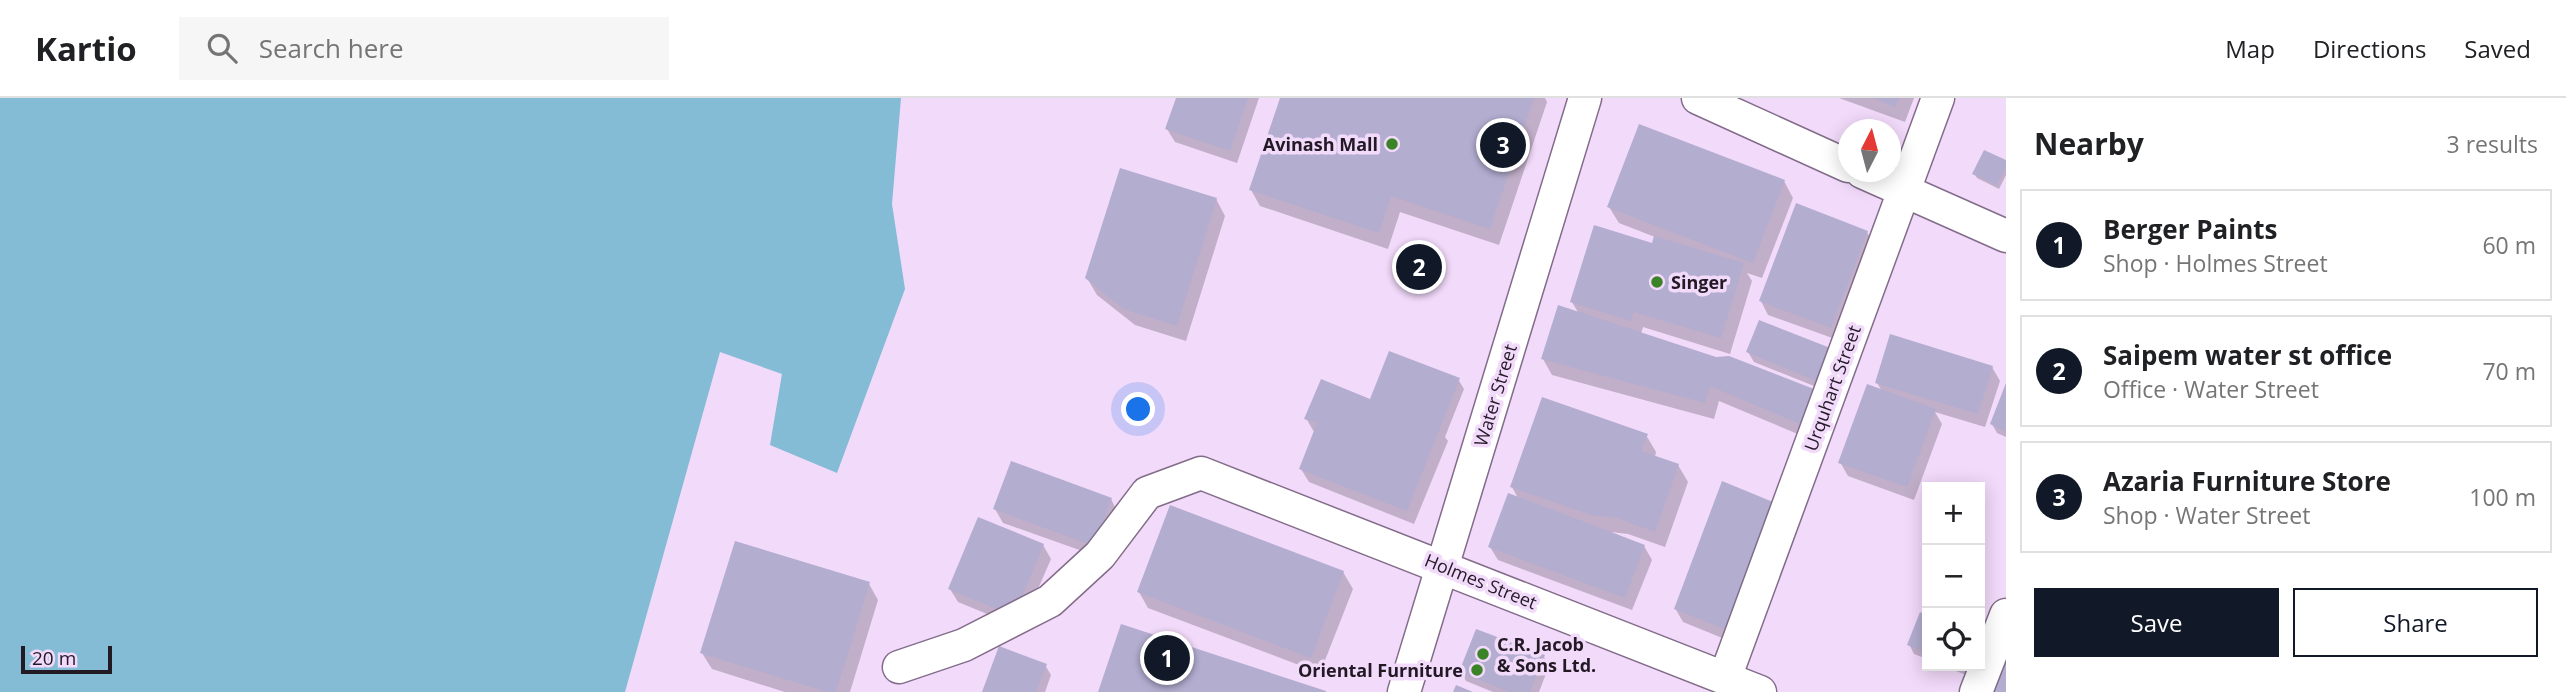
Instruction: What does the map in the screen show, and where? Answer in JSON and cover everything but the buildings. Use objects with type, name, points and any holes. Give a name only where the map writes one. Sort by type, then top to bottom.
[{"type":"street","name":"Water Street","points":[[1404,692],[1586,98]]},
{"type":"street","points":[[1699,98],[1838,161]]},
{"type":"street","name":"Urquhart Street","points":[[1725,678],[1938,98]]},
{"type":"street","points":[[1884,182],[2006,236]]},
{"type":"street","name":"Holmes Street","points":[[899,667],[964,645],[1050,601],[1100,555],[1147,493],[1200,473],[1757,691]]},
{"type":"street","points":[[1976,692],[2006,615]]},
{"type":"water","points":[[0,98],[901,98],[892,204],[905,289],[837,473],[770,445],[782,374],[720,352],[625,692],[0,692]]},
{"type":"place","name":"Avinash Mall","points":[[1392,144]]},
{"type":"place","name":"Azaria Furniture Store","points":[[1503,145]]},
{"type":"place","name":"Saipem water st office","points":[[1419,267]]},
{"type":"place","name":"Singer","points":[[1657,282]]},
{"type":"place","name":"C.R. Jacob & Sons Ltd.","points":[[1483,654]]},
{"type":"place","name":"Berger Paints","points":[[1167,658]]},
{"type":"place","name":"Oriental Furniture","points":[[1477,670]]}]
